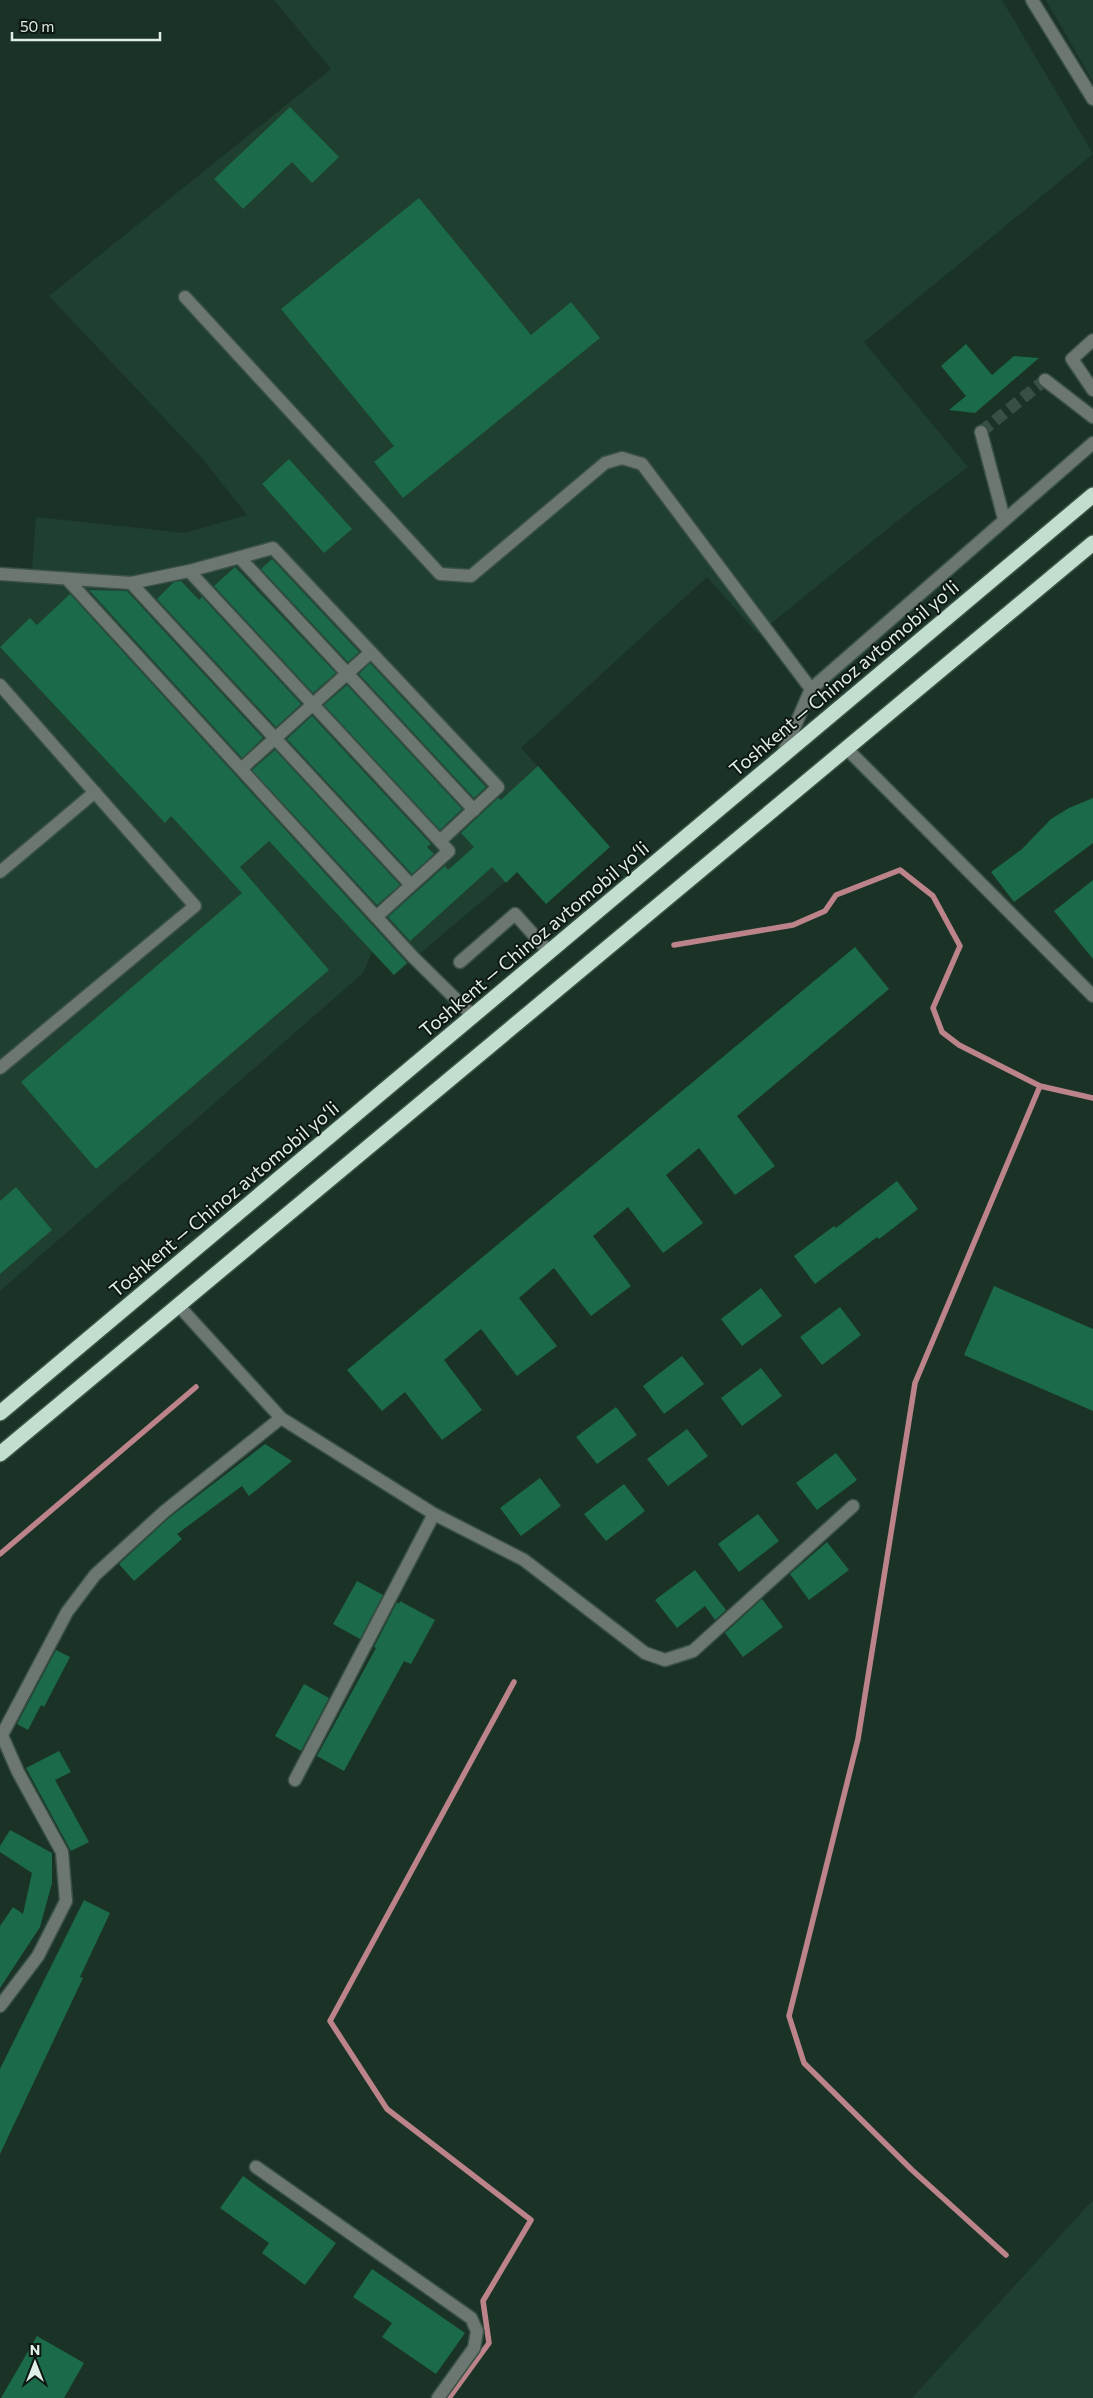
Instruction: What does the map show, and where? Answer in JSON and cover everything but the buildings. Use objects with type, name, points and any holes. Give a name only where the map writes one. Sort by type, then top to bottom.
[{"type":"highway","name":"Toshkent — Chinoz avtomobil yoʻli","points":[[0,1413],[1093,495]]},
{"type":"highway","points":[[0,1454],[1093,543]]},
{"type":"street","points":[[1032,0],[1093,99]]},
{"type":"street","points":[[186,298],[440,574],[471,576],[605,463],[622,458],[642,464],[811,689]]},
{"type":"street","points":[[1093,340],[1072,358],[1093,390]]},
{"type":"street","points":[[1045,380],[1093,417]]},
{"type":"street","points":[[981,432],[1004,518]]},
{"type":"street","points":[[781,757],[811,689],[1004,518],[1093,443]]},
{"type":"street","points":[[0,574],[131,583],[189,571],[272,548],[498,786],[440,841]]},
{"type":"street","points":[[240,558],[474,810]]},
{"type":"street","points":[[189,571],[449,851],[376,917]]},
{"type":"street","points":[[67,579],[376,917],[473,1016]]},
{"type":"street","points":[[131,583],[411,885]]},
{"type":"street","points":[[241,769],[371,652]]},
{"type":"street","points":[[0,685],[195,906],[0,1068]]},
{"type":"street","points":[[846,748],[1093,996]]},
{"type":"street","points":[[0,872],[95,792]]},
{"type":"street","points":[[460,962],[515,914],[548,952]]},
{"type":"street","points":[[178,1306],[281,1418],[434,1514],[524,1560],[645,1653],[665,1660],[693,1651],[853,1506]]},
{"type":"street","points":[[0,2006],[38,1956],[66,1901],[62,1852],[18,1772],[1,1732],[67,1612],[95,1575],[165,1511],[281,1418]]},
{"type":"street","points":[[295,1780],[434,1514]]},
{"type":"street","points":[[256,2167],[471,2318],[477,2331],[474,2348],[438,2398]]},
{"type":"shaded area","points":[[274,0],[1002,0],[1093,154],[864,342],[968,467],[906,514],[758,634],[707,577],[521,748],[610,847],[546,904],[517,872],[394,975],[372,952],[363,973],[0,1291],[0,581],[31,583],[36,517],[185,533],[247,515],[202,458],[49,296],[331,69]]},
{"type":"shaded area","points":[[1046,0],[1093,0],[1093,82]]},
{"type":"shaded area","points":[[1093,2200],[1093,2398],[912,2398]]},
{"type":"waterway","points":[[674,945],[793,925],[825,911],[836,895],[900,870],[933,896],[960,946],[933,1008],[942,1032],[959,1045],[1040,1086],[1093,1098]]},
{"type":"waterway","points":[[1006,2255],[912,2170],[804,2063],[789,2016],[858,1739],[915,1383],[1040,1086]]},
{"type":"waterway","points":[[0,1554],[196,1387]]},
{"type":"waterway","points":[[449,2398],[489,2343],[483,2301],[531,2220],[387,2109],[330,2021],[514,1682]]},
{"type":"tunnel","points":[[981,432],[1045,380]]}]
